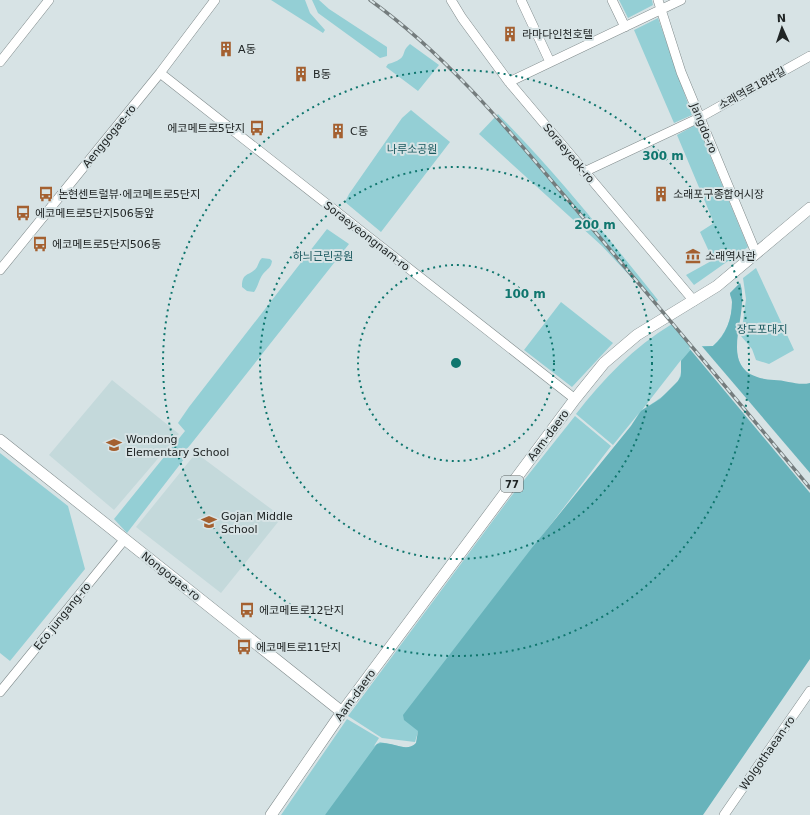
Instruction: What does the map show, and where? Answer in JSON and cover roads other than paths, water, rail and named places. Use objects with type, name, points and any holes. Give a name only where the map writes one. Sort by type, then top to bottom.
[{"type":"main road","name":"Aam-daero","points":[[271,815],[342,712],[575,399],[604,363],[637,335],[717,286],[810,208]]},
{"type":"main road","name":"Nongogae-ro","points":[[0,440],[342,712]]},
{"type":"street","points":[[0,62],[49,0]]},
{"type":"street","name":"Aenggogae-ro","points":[[0,270],[160,73],[215,0]]},
{"type":"street","name":"Soraeyeok-ro","points":[[451,0],[462,18],[509,82],[694,301]]},
{"type":"street","points":[[521,0],[550,62]]},
{"type":"street","points":[[612,0],[625,27]]},
{"type":"street","name":"Jangdo-ro","points":[[658,0],[681,72],[756,254]]},
{"type":"street","points":[[509,82],[681,0]]},
{"type":"street","name":"소래역로18번길","points":[[584,172],[699,118],[810,56]]},
{"type":"street","name":"Soraeyeongnam-ro","points":[[160,73],[575,399]]},
{"type":"street","name":"Eco jungang-ro","points":[[0,692],[124,540]]},
{"type":"street","name":"Wolgothaean-ro","points":[[724,815],[810,691]]},
{"type":"railway","points":[[370,0],[400,23],[428,48],[507,128],[667,316],[810,488]]},
{"type":"place","name":"라마다인천호텔","points":[[510,34]]},
{"type":"place","name":"A동","points":[[226,49]]},
{"type":"place","name":"B동","points":[[301,74]]},
{"type":"place","name":"에코메트로5단지","points":[[257,128]]},
{"type":"place","name":"C동","points":[[338,131]]},
{"type":"place","name":"논현센트럴뷰·에코메트로5단지","points":[[46,194]]},
{"type":"place","name":"소래포구종합어시장","points":[[661,194]]},
{"type":"place","name":"에코메트로5단지506동앞","points":[[23,213]]},
{"type":"place","name":"에코메트로5단지506동","points":[[40,244]]},
{"type":"place","name":"소래역사관","points":[[693,256]]},
{"type":"place","name":"Wondong Elementary School","points":[[114,445]]},
{"type":"place","name":"Gojan Middle School","points":[[209,522]]},
{"type":"place","name":"에코메트로12단지","points":[[247,610]]},
{"type":"place","name":"에코메트로11단지","points":[[244,647]]},
{"type":"park label","name":"나루소공원","points":[[412,149]]},
{"type":"park label","name":"하늬근린공원","points":[[323,256]]},
{"type":"park label","name":"장도포대지","points":[[762,329]]}]
